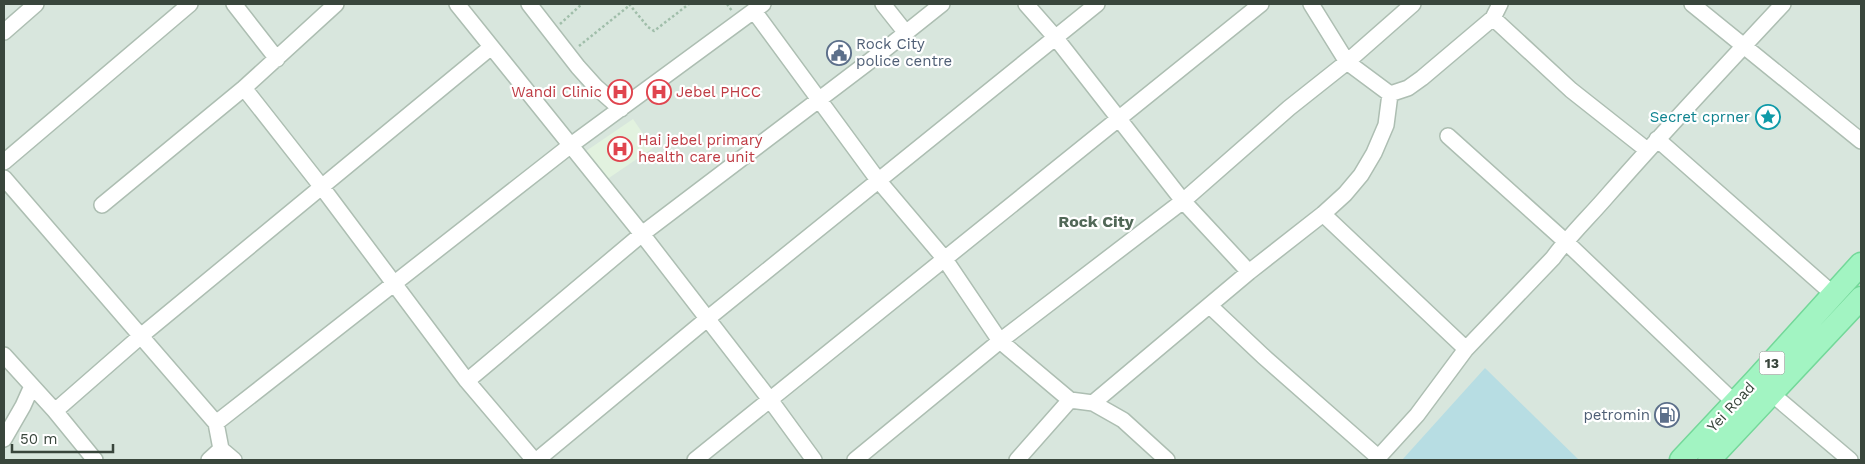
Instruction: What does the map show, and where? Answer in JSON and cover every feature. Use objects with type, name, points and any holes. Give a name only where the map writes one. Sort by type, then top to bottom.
[{"type":"main road","name":"Yei Road","points":[[1681,460],[1861,264]]},
{"type":"main road","name":"Yei Road","points":[[1709,460],[1861,298]]},
{"type":"street","points":[[4,32],[36,4]]},
{"type":"street","points":[[4,162],[190,4]]},
{"type":"street","points":[[234,4],[277,58]]},
{"type":"street","points":[[102,205],[244,88],[336,4]]},
{"type":"street","points":[[457,4],[490,48],[642,234],[771,401],[814,460]]},
{"type":"street","points":[[529,4],[568,55],[596,87],[621,109]]},
{"type":"street","points":[[883,4],[906,33]]},
{"type":"street","points":[[468,381],[642,234],[942,4]]},
{"type":"street","points":[[1026,4],[1055,37],[1183,201],[1249,272]]},
{"type":"street","points":[[244,88],[321,186],[468,381],[536,460],[878,180],[1098,4]]},
{"type":"street","points":[[696,460],[1261,4]]},
{"type":"street","points":[[1310,4],[1347,62],[1390,94]]},
{"type":"street","points":[[855,460],[1000,341],[1183,201],[1289,108],[1347,62],[1413,4]]},
{"type":"street","points":[[1390,94],[1408,88],[1422,78],[1493,18],[1500,4]]},
{"type":"street","points":[[1692,4],[1861,141]]},
{"type":"street","points":[[1210,306],[1378,459],[1417,415],[1466,349],[1552,258],[1565,241],[1593,213],[1652,145],[1783,4]]},
{"type":"street","points":[[216,423],[571,146],[759,7],[819,100],[878,180],[944,258],[1000,341],[1070,400],[1093,404],[1123,420],[1168,460]]},
{"type":"street","points":[[1493,18],[1571,90],[1652,145],[1833,294]]},
{"type":"street","points":[[55,411],[142,335],[490,48]]},
{"type":"street","points":[[1093,404],[1249,272],[1323,214],[1345,194],[1361,175],[1374,154],[1386,125],[1390,94]]},
{"type":"street","points":[[1448,136],[1565,241],[1735,403]]},
{"type":"street","points":[[4,178],[142,335],[216,423],[221,449],[234,460]]},
{"type":"street","points":[[1323,214],[1466,349]]},
{"type":"street","points":[[4,355],[96,460]]},
{"type":"street","points":[[4,438],[23,406],[32,386]]},
{"type":"street","points":[[1772,394],[1850,460]]},
{"type":"street","points":[[1017,460],[1070,400]]},
{"type":"street","points":[[209,460],[221,449]]},
{"type":"path","points":[[552,32],[582,4]]},
{"type":"path","points":[[568,55],[630,5],[648,27],[654,31],[689,4]]},
{"type":"shaded area","points":[[4,4],[1861,4],[1861,460],[4,460]]},
{"type":"shaded area","name":"Hai jebel primary health care unit","points":[[633,119],[653,148],[606,180],[586,151]]},
{"type":"shaded area","points":[[1485,368],[1579,460],[1402,460]]},
{"type":"place","name":"Rock City police centre","points":[[839,53]]},
{"type":"place","name":"Wandi Clinic","points":[[620,92]]},
{"type":"place","name":"Jebel PHCC","points":[[659,92]]},
{"type":"place","name":"Secret cprner","points":[[1768,117]]},
{"type":"place","name":"Hai jebel primary health care unit","points":[[620,149]]},
{"type":"place","name":"petromin","points":[[1667,415]]},
{"type":"district","name":"Rock City","points":[[1096,221]]}]
